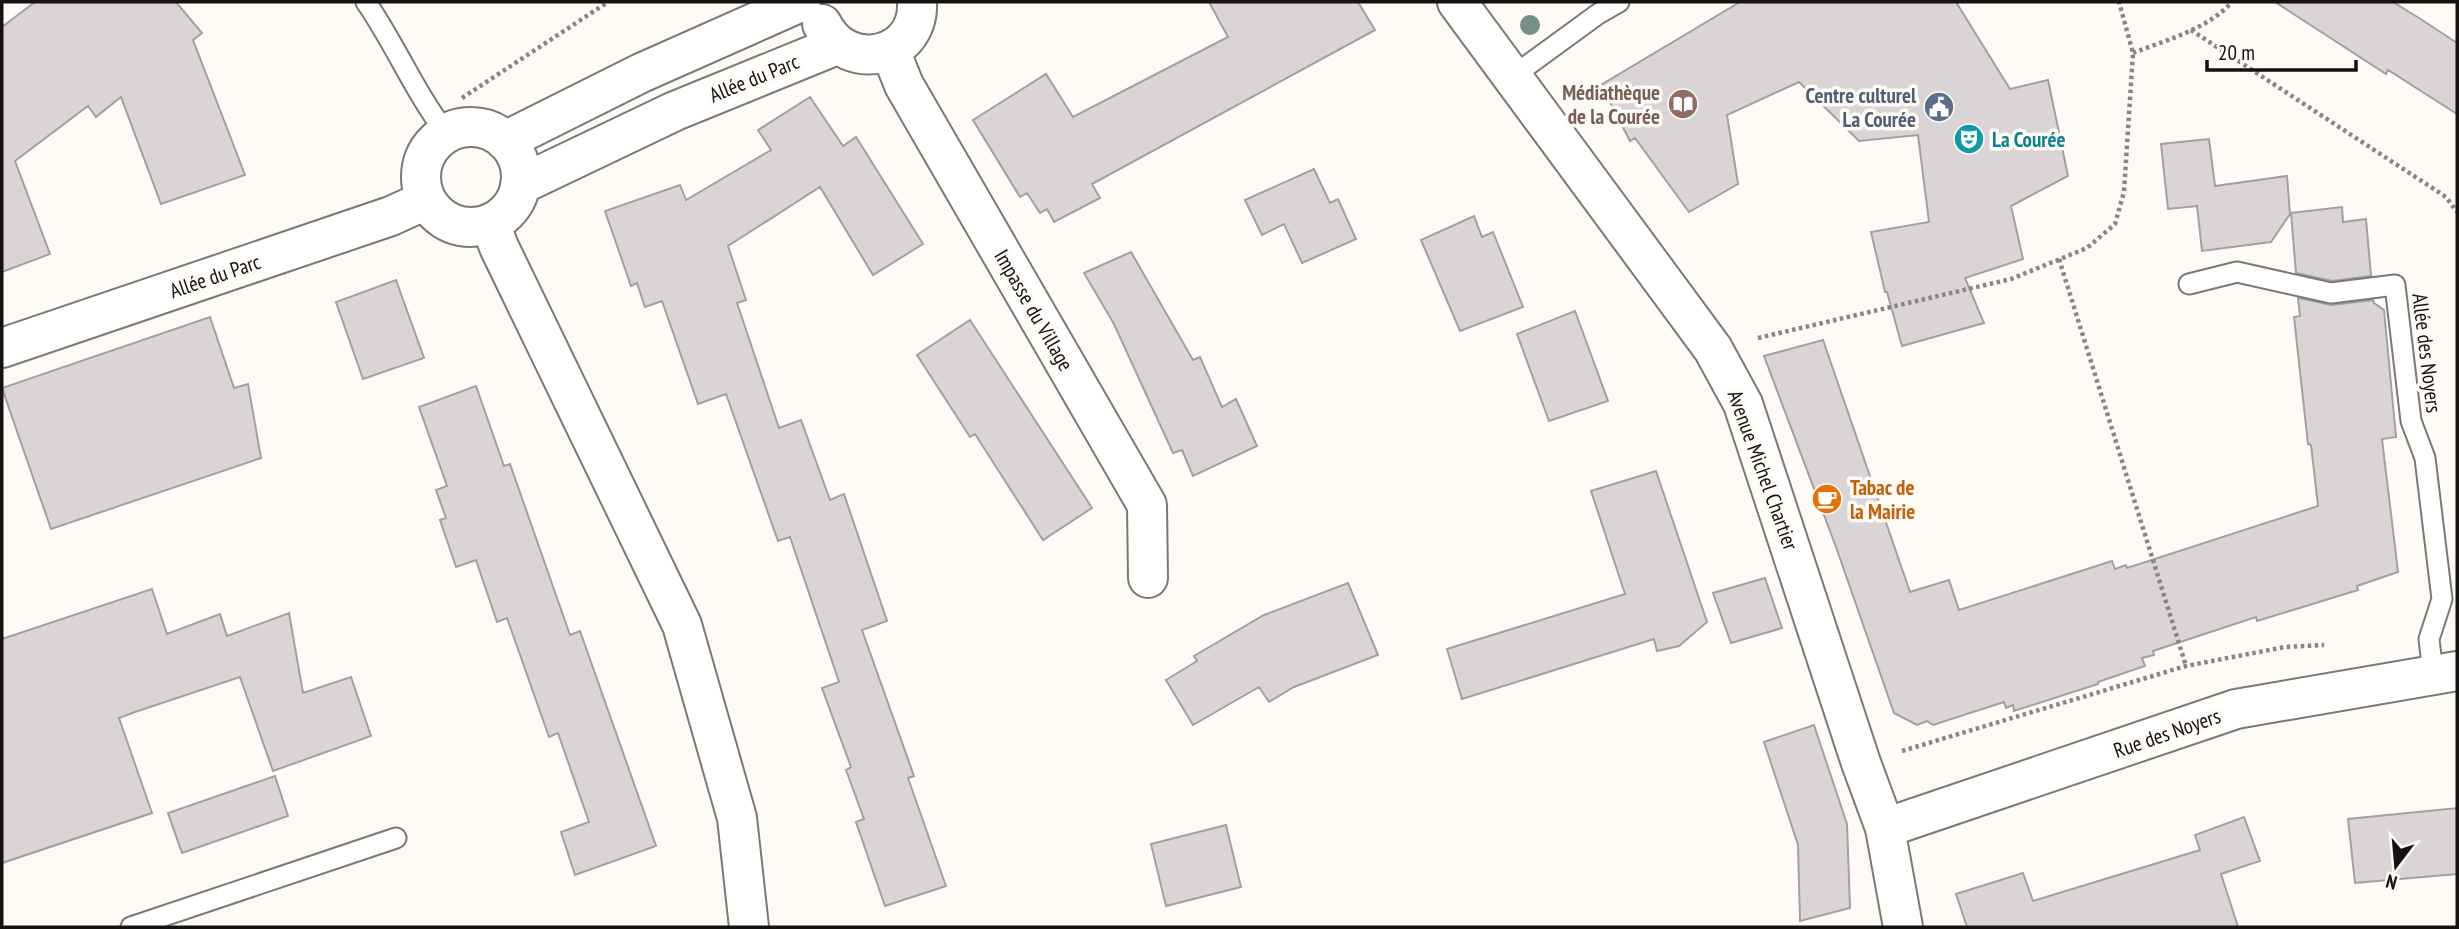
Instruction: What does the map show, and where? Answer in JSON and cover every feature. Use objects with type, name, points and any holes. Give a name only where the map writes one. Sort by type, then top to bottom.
[{"type":"street","points":[[505,141],[641,74],[801,2]]},
{"type":"street","points":[[819,2],[821,21],[827,34],[837,45],[849,52],[863,55],[890,50],[904,41],[913,27],[918,11],[917,2]]},
{"type":"street","name":"Avenue Michel Chartier","points":[[1457,2],[1713,349],[1743,404],[1861,763],[1885,828],[1903,927]]},
{"type":"street","name":"Allée du Parc","points":[[520,185],[675,111],[837,45]]},
{"type":"street","name":"Impasse du Village","points":[[890,50],[904,85],[1147,505],[1148,578]]},
{"type":"street","points":[[440,125],[477,128],[492,132],[505,141],[520,168],[520,185],[510,208],[490,223],[475,227],[461,226],[435,213],[421,186],[421,170],[440,125]]},
{"type":"street","name":"Allée du Parc","points":[[2,348],[391,216],[426,200]]},
{"type":"street","points":[[490,223],[499,247],[682,625],[737,818],[749,927]]},
{"type":"street","name":"Rue des Noyers","points":[[1885,828],[2236,709],[2445,672]]},
{"type":"lane","points":[[366,2],[440,125]]},
{"type":"lane","points":[[1513,76],[1593,8],[1619,2]]},
{"type":"lane","name":"Allée des Noyers","points":[[2189,284],[2236,272],[2331,293],[2395,285],[2411,421],[2425,458],[2442,599],[2428,639],[2445,672]]},
{"type":"lane","points":[[131,927],[396,838]]},
{"type":"path","points":[[440,125],[608,2]]},
{"type":"path","points":[[1713,349],[2011,279],[2087,248],[2115,224],[2124,192],[2133,53],[2119,2]]},
{"type":"path","points":[[2133,53],[2191,30],[2223,12],[2232,2]]},
{"type":"path","points":[[2191,30],[2446,197],[2457,212]]},
{"type":"path","points":[[2059,259],[2186,666]]},
{"type":"building","points":[[35,2],[176,2],[202,33],[193,40],[245,175],[161,204],[121,97],[96,117],[88,106],[15,161],[50,254],[2,272],[2,27]]},
{"type":"building","points":[[1209,2],[1358,2],[1375,30],[1092,184],[1100,198],[1054,222],[1047,209],[1040,213],[1027,193],[1020,197],[973,120],[1046,74],[1073,117],[1228,37]]},
{"type":"building","name":"Centre culturel La Courée","points":[[1740,2],[1956,2],[2010,89],[2048,80],[2068,176],[2011,206],[2023,259],[1965,278],[1984,323],[1902,346],[1885,292],[1871,232],[1929,222],[1918,135],[1859,141],[1799,82],[1727,115],[1738,184],[1689,212],[1635,138],[1630,141],[1601,85]]},
{"type":"building","points":[[2275,2],[2393,2],[2419,18],[2457,43],[2457,114],[2388,70],[2386,74]]},
{"type":"building","points":[[810,97],[843,146],[856,137],[923,244],[873,275],[820,187],[728,246],[746,300],[737,303],[779,428],[801,420],[830,500],[844,494],[887,621],[862,630],[914,776],[908,778],[946,886],[885,906],[856,822],[864,819],[846,770],[851,767],[822,688],[839,682],[790,537],[778,541],[726,394],[698,404],[662,301],[645,307],[637,283],[631,286],[605,211],[680,185],[686,200],[771,150],[758,130]]},
{"type":"building","points":[[2209,139],[2215,186],[2287,176],[2290,214],[2271,242],[2202,251],[2197,206],[2168,209],[2161,144]]},
{"type":"building","points":[[1314,169],[1330,203],[1338,199],[1356,239],[1302,263],[1284,224],[1262,235],[1245,200]]},
{"type":"building","points":[[2342,207],[2343,222],[2366,219],[2371,276],[2332,281],[2296,273],[2291,213]]},
{"type":"building","points":[[1474,216],[1482,237],[1493,232],[1523,307],[1460,331],[1421,240]]},
{"type":"building","points":[[1131,252],[1193,360],[1200,357],[1222,407],[1236,399],[1257,446],[1193,476],[1182,450],[1173,453],[1114,324],[1084,273]]},
{"type":"building","points":[[396,280],[424,358],[363,379],[336,302]]},
{"type":"building","points":[[2298,298],[2332,305],[2373,300],[2384,310],[2396,437],[2382,439],[2398,572],[2357,586],[2358,590],[2257,621],[2256,617],[2153,651],[2154,655],[2142,658],[2145,666],[2014,711],[2013,705],[2006,708],[2004,702],[1933,725],[1927,721],[1917,725],[1894,713],[1836,547],[1764,356],[1823,340],[1910,592],[1949,580],[1959,610],[2112,561],[2115,569],[2126,565],[2127,568],[2318,506],[2311,445],[2308,444],[2294,317],[2300,316]]},
{"type":"building","points":[[1575,311],[1608,401],[1549,421],[1517,334]]},
{"type":"building","points":[[210,317],[234,388],[248,384],[261,458],[51,529],[2,388]]},
{"type":"building","points":[[970,320],[1092,508],[1043,540],[975,434],[970,437],[917,355]]},
{"type":"building","points":[[476,386],[504,466],[510,464],[570,635],[580,631],[656,846],[575,875],[561,832],[589,822],[558,733],[549,737],[507,618],[497,622],[476,560],[456,567],[440,520],[446,518],[436,490],[447,486],[419,407]]},
{"type":"building","points":[[1656,471],[1707,622],[1679,646],[1657,651],[1654,639],[1462,699],[1447,649],[1625,594],[1591,491]]},
{"type":"building","points":[[1765,578],[1782,628],[1731,643],[1713,593]]},
{"type":"building","points":[[1348,583],[1378,655],[1294,687],[1269,702],[1259,687],[1193,725],[1166,680],[1197,661],[1194,656],[1264,615]]},
{"type":"building","points":[[152,589],[167,634],[220,614],[227,636],[289,613],[303,693],[351,677],[371,736],[273,771],[240,677],[135,712],[119,718],[152,813],[2,863],[2,639]]},
{"type":"building","points":[[1814,725],[1847,824],[1850,908],[1800,921],[1798,845],[1764,742]]},
{"type":"building","points":[[275,776],[288,816],[182,853],[168,813]]},
{"type":"building","points":[[2457,808],[2457,874],[2355,883],[2348,819]]},
{"type":"building","points":[[2244,817],[2260,861],[2221,874],[2238,927],[1967,927],[1956,894],[2023,873],[2033,901],[2200,850],[2195,835]]},
{"type":"building","points":[[1226,825],[1241,887],[1166,906],[1151,844]]},
{"type":"place","name":"Médiathèque de la Courée","points":[[1683,104]]},
{"type":"place","name":"Centre culturel La Courée","points":[[1939,107]]},
{"type":"place","name":"La Courée","points":[[1969,139]]},
{"type":"place","name":"Tabac de la Mairie","points":[[1827,499]]}]
